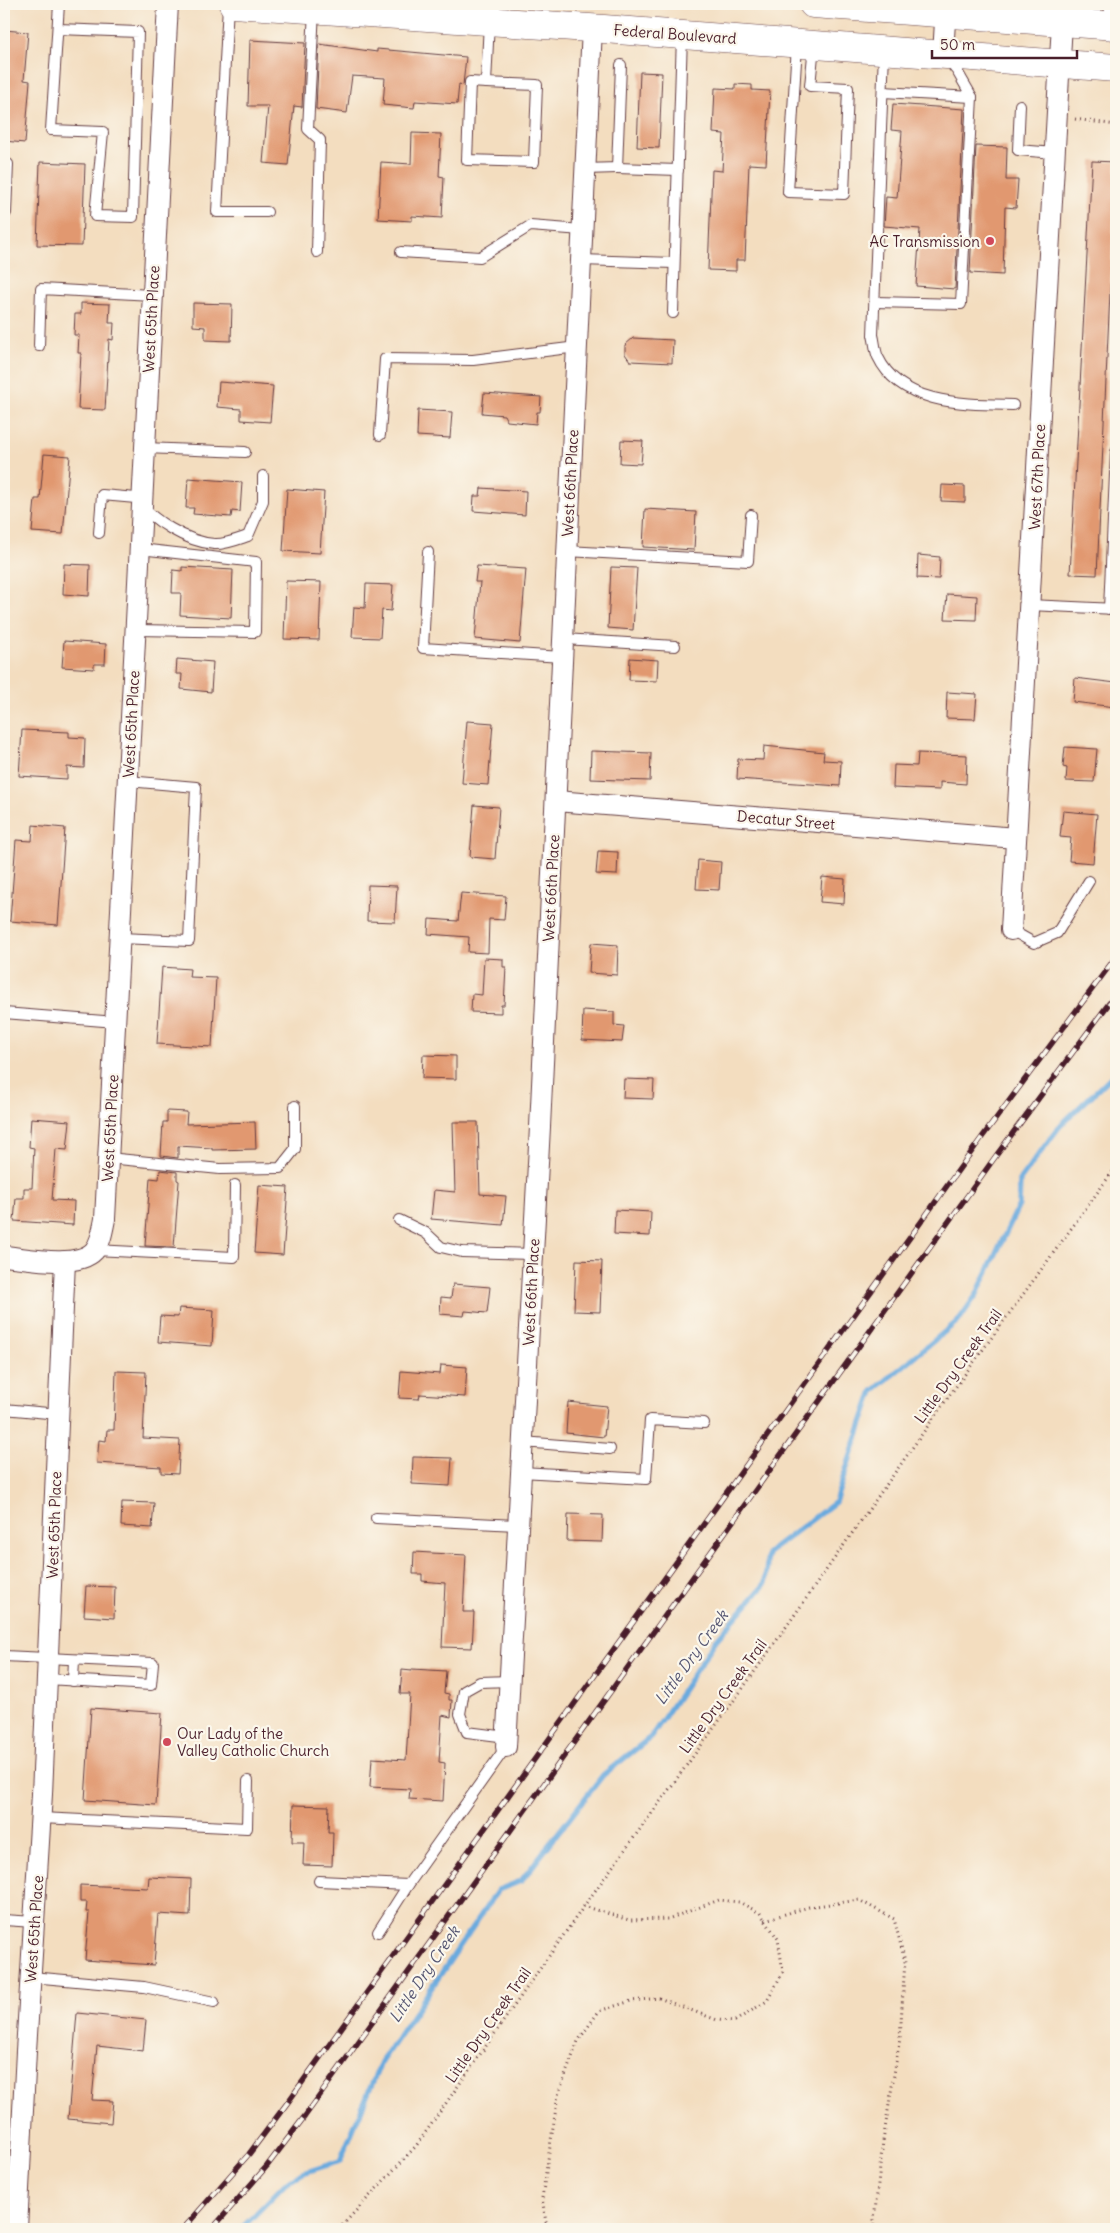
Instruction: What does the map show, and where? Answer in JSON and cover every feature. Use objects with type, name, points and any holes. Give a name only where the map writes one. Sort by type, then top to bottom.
[{"type":"main road","name":"Federal Boulevard","points":[[233,4],[592,28],[1116,68]]},
{"type":"main road","points":[[813,4],[946,8],[1062,23],[1112,18]]},
{"type":"street","name":"West 65th Place","points":[[95,1250],[105,1219],[168,4]]},
{"type":"street","points":[[943,55],[946,8]]},
{"type":"street","name":"West 67th Place","points":[[1011,930],[1062,23]]},
{"type":"street","name":"West 66th Place","points":[[507,1742],[556,801],[592,28]]},
{"type":"street","name":"Decatur Street","points":[[556,801],[1016,838]]},
{"type":"street","points":[[4,1256],[65,1262],[88,1257],[95,1250]]},
{"type":"street","name":"West 65th Place","points":[[17,2229],[30,1976],[41,1818],[65,1262]]},
{"type":"lane","points":[[58,29],[138,32],[133,216],[95,216],[103,132],[52,130],[59,4]]},
{"type":"lane","points":[[228,4],[217,212],[267,212]]},
{"type":"lane","points":[[314,9],[308,129],[320,140],[317,252]]},
{"type":"lane","points":[[486,83],[489,21]]},
{"type":"lane","points":[[673,313],[682,35]]},
{"type":"lane","points":[[805,44],[810,86],[848,88],[844,194],[788,192],[805,44]]},
{"type":"lane","points":[[884,50],[873,335],[878,357],[892,376],[910,388],[936,399],[964,404],[1012,406]]},
{"type":"lane","points":[[875,302],[961,304],[972,97],[957,71],[943,55]]},
{"type":"lane","points":[[617,168],[621,65]]},
{"type":"lane","points":[[470,82],[486,83],[537,85],[534,162],[467,160],[470,82]]},
{"type":"lane","points":[[883,92],[972,97]]},
{"type":"lane","points":[[1020,106],[1018,150],[1055,153]]},
{"type":"lane","points":[[4,164],[8,164],[6,213],[4,213]]},
{"type":"lane","points":[[585,169],[678,170]]},
{"type":"lane","points":[[401,252],[480,257],[530,226],[582,230]]},
{"type":"lane","points":[[581,260],[674,263]]},
{"type":"lane","points":[[39,346],[40,289],[152,295]]},
{"type":"lane","points":[[380,435],[384,359],[473,360],[577,347]]},
{"type":"lane","points":[[144,448],[245,452]]},
{"type":"lane","points":[[1030,605],[1113,609],[1116,452]]},
{"type":"lane","points":[[99,533],[102,495],[136,498],[142,508],[175,532],[215,545],[248,536],[263,501],[264,476]]},
{"type":"lane","points":[[567,551],[748,561],[751,515]]},
{"type":"lane","points":[[136,630],[255,632],[256,562],[140,549]]},
{"type":"lane","points":[[428,552],[423,648],[674,646]]},
{"type":"lane","points":[[120,938],[189,941],[196,787],[128,781]]},
{"type":"lane","points":[[1011,930],[1034,943],[1058,933],[1089,881]]},
{"type":"lane","points":[[4,1013],[116,1022]]},
{"type":"lane","points":[[108,1158],[220,1169],[280,1168],[295,1148],[295,1106]]},
{"type":"lane","points":[[95,1250],[234,1257],[235,1185]]},
{"type":"lane","points":[[399,1220],[426,1233],[441,1247],[462,1252],[533,1254]]},
{"type":"lane","points":[[4,1409],[59,1414]]},
{"type":"lane","points":[[521,1472],[646,1479],[650,1420],[704,1423]]},
{"type":"lane","points":[[523,1442],[610,1449]]},
{"type":"lane","points":[[376,1518],[518,1525]]},
{"type":"lane","points":[[4,1656],[152,1663],[151,1685],[47,1679]]},
{"type":"lane","points":[[73,1680],[74,1660]]},
{"type":"lane","points":[[378,1932],[408,1885],[507,1742],[467,1732],[460,1714],[464,1691],[480,1682],[510,1681]]},
{"type":"lane","points":[[41,1818],[246,1828],[248,1781]]},
{"type":"lane","points":[[319,1881],[408,1885]]},
{"type":"lane","points":[[4,1920],[34,1922]]},
{"type":"lane","points":[[30,1976],[144,1987],[214,2002]]},
{"type":"path","points":[[1057,116],[1116,125]]},
{"type":"path","name":"Little Dry Creek Trail","points":[[338,2229],[416,2146],[584,1906],[743,1688],[944,1403],[1116,1167]]},
{"type":"path","points":[[554,2229],[546,2222],[542,2198],[558,2095],[578,2041],[599,2011],[631,2000],[658,1998],[717,2020],[735,2021],[768,2002],[783,1972],[778,1939],[760,1913],[739,1902],[718,1900],[668,1919],[629,1920],[584,1906]]},
{"type":"path","points":[[765,1920],[809,1907],[859,1900],[894,1919],[904,1961],[900,2038],[882,2151],[874,2220],[875,2229]]},
{"type":"building","points":[[4,30],[28,32],[24,80],[30,81],[25,143],[4,141]]},
{"type":"building","points":[[250,40],[305,43],[302,107],[294,106],[288,165],[263,163],[268,106],[248,106]]},
{"type":"building","points":[[319,44],[377,52],[377,49],[466,57],[463,85],[459,84],[457,104],[415,101],[414,108],[383,105],[385,78],[352,76],[347,113],[316,109]]},
{"type":"building","points":[[640,72],[662,73],[659,148],[637,147]]},
{"type":"building","points":[[735,84],[752,85],[752,90],[770,91],[766,165],[749,164],[745,260],[736,260],[736,271],[708,270],[712,170],[722,171],[724,134],[713,133],[715,88],[735,89]]},
{"type":"building","points":[[893,104],[964,109],[955,289],[916,286],[920,229],[884,226],[886,197],[897,198],[902,131],[891,130]]},
{"type":"building","points":[[412,133],[441,134],[439,176],[444,177],[442,218],[412,216],[412,221],[378,219],[381,162],[411,164]]},
{"type":"building","name":"AC Transmission","points":[[976,146],[1007,147],[1006,180],[1018,180],[1016,208],[1005,207],[1003,275],[970,273]]},
{"type":"building","points":[[1092,161],[1116,162],[1097,575],[1070,574]]},
{"type":"building","points":[[40,162],[85,164],[82,246],[37,245]]},
{"type":"building","points":[[81,303],[110,304],[109,323],[114,323],[113,340],[109,339],[105,410],[78,409],[81,353],[78,353],[79,335],[74,335],[75,314],[81,314]]},
{"type":"building","points":[[193,303],[232,304],[231,341],[205,340],[205,327],[193,326]]},
{"type":"building","points":[[633,338],[673,340],[672,363],[630,361],[625,354],[625,345]]},
{"type":"building","points":[[219,382],[273,386],[270,422],[241,420],[241,409],[217,407]]},
{"type":"building","points":[[484,393],[541,397],[540,412],[537,412],[536,424],[507,421],[504,415],[482,413]]},
{"type":"building","points":[[418,410],[452,412],[450,438],[417,436]]},
{"type":"building","points":[[621,440],[643,441],[641,464],[620,463]]},
{"type":"building","points":[[44,454],[70,456],[63,534],[32,532],[35,499],[40,499]]},
{"type":"building","points":[[188,478],[242,482],[240,512],[232,511],[231,517],[193,514],[194,508],[186,508]]},
{"type":"building","points":[[942,485],[965,486],[965,502],[941,501]]},
{"type":"building","points":[[481,488],[526,491],[525,515],[473,511],[474,496],[480,496]]},
{"type":"building","points":[[287,489],[324,492],[320,553],[283,551]]},
{"type":"building","points":[[645,509],[696,512],[694,550],[643,547]]},
{"type":"building","points":[[918,555],[940,557],[939,579],[917,578]]},
{"type":"building","points":[[64,564],[90,565],[89,596],[63,594]]},
{"type":"building","points":[[477,566],[526,569],[520,643],[475,639],[480,582],[475,582]]},
{"type":"building","points":[[182,567],[233,570],[231,618],[180,615],[181,593],[172,593],[173,570],[182,571]]},
{"type":"building","points":[[611,567],[637,568],[633,630],[608,628]]},
{"type":"building","points":[[286,581],[321,582],[319,640],[284,639]]},
{"type":"building","points":[[366,584],[393,585],[391,611],[382,610],[380,638],[352,637],[354,607],[365,608]]},
{"type":"building","points":[[947,594],[977,596],[976,620],[945,619]]},
{"type":"building","points":[[64,641],[106,644],[105,664],[94,664],[94,669],[62,667]]},
{"type":"building","points":[[630,658],[658,660],[657,681],[629,680]]},
{"type":"building","points":[[177,659],[213,662],[211,692],[181,689],[182,674],[176,674]]},
{"type":"building","points":[[1075,678],[1116,683],[1115,707],[1073,702]]},
{"type":"building","points":[[947,692],[977,694],[975,719],[946,718]]},
{"type":"building","points":[[467,721],[493,723],[488,785],[462,783]]},
{"type":"building","points":[[22,730],[69,732],[69,737],[85,738],[84,768],[67,767],[67,779],[19,776]]},
{"type":"building","points":[[764,746],[824,752],[823,760],[841,761],[840,786],[737,779],[738,759],[763,760]]},
{"type":"building","points":[[1065,747],[1097,749],[1094,782],[1066,781],[1067,768],[1063,767]]},
{"type":"building","points":[[591,751],[651,753],[650,781],[590,779]]},
{"type":"building","points":[[918,753],[967,755],[966,784],[940,782],[940,790],[893,788],[894,765],[917,766]]},
{"type":"building","points":[[474,805],[499,807],[495,859],[470,857]]},
{"type":"building","points":[[1063,811],[1097,814],[1093,863],[1069,861],[1071,838],[1060,837]]},
{"type":"building","points":[[33,825],[65,828],[58,925],[10,921],[16,840],[32,841]]},
{"type":"building","points":[[598,851],[618,852],[617,875],[596,874]]},
{"type":"building","points":[[698,860],[721,862],[719,890],[696,889]]},
{"type":"building","points":[[822,877],[845,879],[844,904],[820,902]]},
{"type":"building","points":[[368,885],[397,886],[395,922],[367,921]]},
{"type":"building","points":[[461,893],[506,896],[504,920],[489,919],[488,953],[468,952],[469,937],[428,934],[429,919],[458,921]]},
{"type":"building","points":[[591,943],[618,945],[617,975],[589,973]]},
{"type":"building","points":[[484,958],[503,959],[503,967],[506,967],[504,1005],[501,1005],[501,1013],[471,1012],[472,994],[482,995]]},
{"type":"building","points":[[162,967],[190,969],[189,977],[216,978],[212,1047],[157,1044]]},
{"type":"building","points":[[583,1010],[614,1012],[614,1025],[624,1026],[622,1042],[582,1040]]},
{"type":"building","points":[[423,1055],[456,1056],[456,1079],[422,1078]]},
{"type":"building","points":[[624,1079],[654,1080],[653,1099],[623,1098]]},
{"type":"building","points":[[167,1111],[187,1112],[186,1124],[255,1122],[256,1149],[212,1150],[212,1148],[178,1146],[178,1158],[161,1156],[163,1122],[167,1122]]},
{"type":"building","points":[[31,1118],[70,1121],[67,1150],[56,1149],[52,1200],[74,1201],[73,1225],[14,1221],[16,1198],[24,1198],[24,1188],[32,1188],[34,1148],[29,1147]]},
{"type":"building","points":[[453,1122],[478,1122],[480,1194],[506,1196],[503,1225],[431,1219],[434,1190],[455,1192]]},
{"type":"building","points":[[160,1170],[177,1172],[177,1180],[179,1181],[174,1247],[145,1246],[150,1178],[159,1179]]},
{"type":"building","points":[[259,1185],[288,1187],[283,1255],[254,1253]]},
{"type":"building","points":[[615,1210],[651,1212],[650,1236],[614,1234]]},
{"type":"building","points":[[576,1260],[602,1261],[600,1312],[574,1311]]},
{"type":"building","points":[[453,1284],[490,1287],[487,1313],[465,1311],[464,1316],[440,1314],[441,1297],[451,1298]]},
{"type":"building","points":[[179,1308],[214,1310],[212,1346],[158,1342],[160,1316],[178,1317]]},
{"type":"building","points":[[441,1365],[467,1367],[465,1397],[420,1394],[419,1399],[399,1398],[401,1371],[440,1374]]},
{"type":"building","points":[[116,1371],[146,1372],[143,1438],[180,1440],[178,1474],[161,1473],[161,1467],[97,1463],[99,1440],[106,1441],[107,1430],[114,1430]]},
{"type":"building","points":[[568,1402],[607,1406],[604,1437],[566,1433]]},
{"type":"building","points":[[413,1457],[452,1458],[450,1486],[412,1484]]},
{"type":"building","points":[[122,1502],[154,1503],[152,1528],[121,1526]]},
{"type":"building","points":[[568,1514],[603,1515],[602,1542],[567,1541]]},
{"type":"building","points":[[414,1552],[466,1555],[463,1612],[474,1612],[472,1648],[442,1647],[445,1583],[422,1581],[422,1574],[413,1574]]},
{"type":"building","points":[[86,1586],[115,1587],[114,1618],[84,1616]]},
{"type":"building","points":[[412,1669],[446,1671],[444,1693],[449,1694],[449,1700],[452,1700],[451,1717],[442,1715],[439,1762],[445,1763],[443,1801],[409,1799],[410,1789],[370,1787],[372,1758],[406,1760],[410,1694],[400,1694],[402,1670],[412,1671]]},
{"type":"building","points":[[91,1708],[162,1713],[156,1805],[85,1800]]},
{"type":"building","points":[[293,1805],[329,1806],[328,1832],[333,1832],[332,1866],[303,1865],[304,1842],[292,1842]]},
{"type":"building","points":[[149,1877],[191,1879],[190,1916],[158,1914],[154,1965],[85,1960],[89,1912],[86,1912],[87,1902],[80,1902],[80,1885],[148,1888]]},
{"type":"building","points":[[77,2013],[146,2020],[143,2051],[97,2046],[92,2100],[113,2101],[111,2123],[68,2119]]},
{"type":"waterway","name":"Little Dry Creek","points":[[241,2229],[285,2184],[303,2173],[340,2161],[381,2062],[498,1890],[521,1881],[603,1775],[651,1737],[716,1640],[765,1584],[768,1553],[835,1502],[873,1391],[959,1320],[977,1294],[1019,1205],[1020,1180],[1059,1127],[1116,1072]]},
{"type":"railway","points":[[183,2229],[249,2154],[288,2102],[980,1140],[1116,957]]},
{"type":"railway","points":[[212,2229],[267,2166],[305,2116],[998,1153],[1116,994]]},
{"type":"place","name":"AC Transmission","points":[[990,241]]},
{"type":"place","name":"Our Lady of the Valley Catholic Church","points":[[167,1742]]}]
